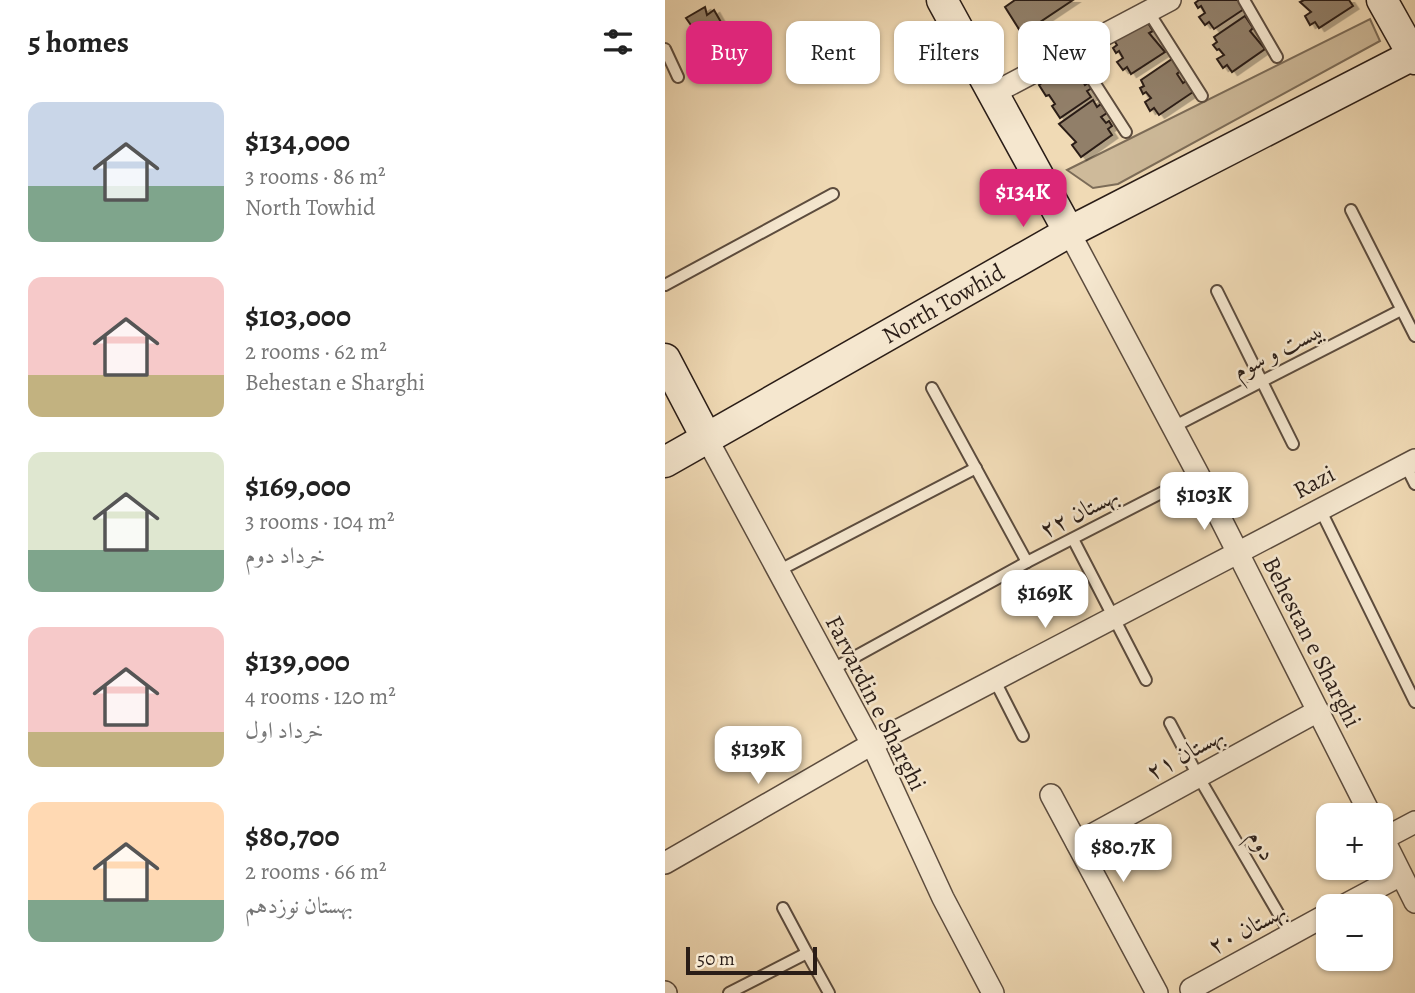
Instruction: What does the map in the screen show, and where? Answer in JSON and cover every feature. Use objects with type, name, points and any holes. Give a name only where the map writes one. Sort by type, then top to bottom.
[{"type":"street","points":[[942,0],[1069,232]]},
{"type":"street","points":[[1110,32],[1170,0]]},
{"type":"street","points":[[1382,0],[1414,55]]},
{"type":"street","name":"North Towhid","points":[[665,462],[1069,232],[1414,55]]},
{"type":"street","points":[[992,94],[1018,80]]},
{"type":"street","name":"Behestan e Sharghi","points":[[1069,232],[1198,474],[1364,803]]},
{"type":"street","points":[[665,359],[707,439]]},
{"type":"street","name":"Farvardin e Sharghi","points":[[707,439],[872,744],[943,898],[993,993]]},
{"type":"street","name":"Razi","points":[[665,863],[872,744],[1410,462]]},
{"type":"street","name":"بهستان ۲۱","points":[[1077,843],[1318,712]]},
{"type":"street","points":[[1052,796],[1157,993]]},
{"type":"street","points":[[1393,831],[1415,822]]},
{"type":"street","points":[[1393,859],[1415,902]]},
{"type":"street","points":[[1365,894],[1401,875]]},
{"type":"street","name":"بهستان ۲۰","points":[[1191,989],[1316,920]]},
{"type":"lane","points":[[1244,0],[1277,57]]},
{"type":"lane","points":[[1148,11],[1202,96]]},
{"type":"lane","points":[[665,49],[678,77]]},
{"type":"lane","points":[[1095,84],[1126,132]]},
{"type":"lane","points":[[665,285],[833,194]]},
{"type":"lane","points":[[1351,210],[1415,336]]},
{"type":"lane","points":[[1217,291],[1293,444]]},
{"type":"lane","name":"بیست و سوم","points":[[1173,427],[1401,310]]},
{"type":"lane","points":[[932,388],[1027,562]]},
{"type":"lane","points":[[1410,462],[1415,484]]},
{"type":"lane","points":[[778,571],[976,468]]},
{"type":"lane","name":"بهستان ۲۲","points":[[831,670],[1027,562],[1198,474]]},
{"type":"lane","points":[[1320,509],[1415,702]]},
{"type":"lane","points":[[1073,539],[1146,680]]},
{"type":"lane","points":[[995,681],[1023,736]]},
{"type":"lane","name":"دوم","points":[[1170,723],[1291,934]]},
{"type":"lane","points":[[783,908],[829,993]]},
{"type":"lane","points":[[729,993],[807,953]]},
{"type":"shaded area","points":[[1370,19],[1380,41],[1118,184],[1093,188],[1067,170]]},
{"type":"building","points":[[1015,0],[1073,0],[1042,21],[1018,21],[1018,28],[1005,7]]},
{"type":"building","points":[[1199,0],[1243,0],[1247,7],[1214,29],[1209,22],[1205,25],[1199,17],[1205,13],[1201,6],[1198,8],[1195,3]]},
{"type":"building","points":[[1349,0],[1353,6],[1319,28],[1315,22],[1310,25],[1305,16],[1311,12],[1300,2]]},
{"type":"building","points":[[705,7],[707,15],[714,10],[720,21],[688,21],[686,18]]},
{"type":"building","points":[[1245,16],[1253,28],[1250,31],[1265,49],[1232,72],[1227,65],[1223,68],[1217,59],[1224,55],[1213,45],[1217,42],[1214,37]]},
{"type":"building","points":[[1145,18],[1153,31],[1149,33],[1165,52],[1131,74],[1127,67],[1123,70],[1117,62],[1123,58],[1119,51],[1116,53],[1113,48],[1117,45],[1113,39]]},
{"type":"building","points":[[1172,59],[1180,71],[1177,74],[1193,92],[1159,115],[1154,108],[1150,111],[1145,102],[1151,98],[1146,92],[1143,94],[1140,88],[1144,86],[1141,80]]},
{"type":"building","points":[[1089,84],[1092,88],[1087,91],[1091,97],[1060,118],[1052,106],[1055,104],[1039,85]]},
{"type":"building","points":[[1093,100],[1097,107],[1101,104],[1107,113],[1101,117],[1106,123],[1109,121],[1112,126],[1108,129],[1112,135],[1081,157],[1072,145],[1076,142],[1059,124]]}]
